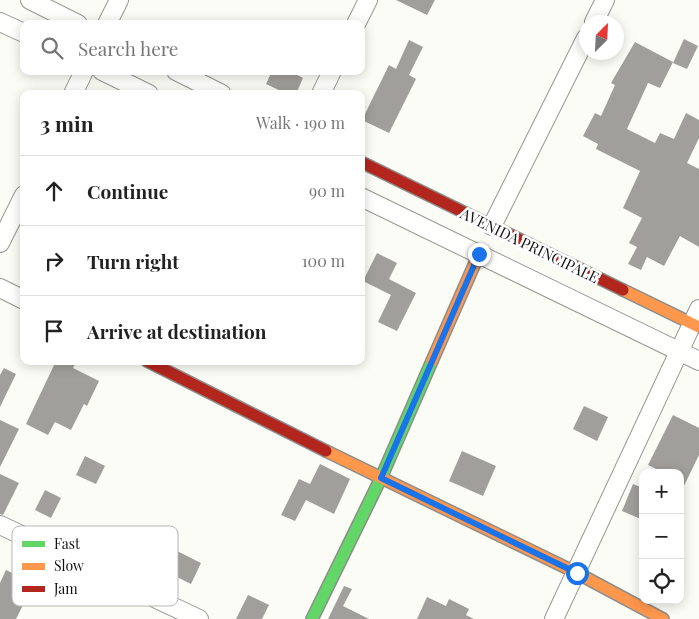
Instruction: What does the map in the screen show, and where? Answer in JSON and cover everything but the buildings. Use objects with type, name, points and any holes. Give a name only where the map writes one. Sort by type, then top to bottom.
[{"type":"street","points":[[30,0],[70,20]]},
{"type":"street","points":[[110,20],[119,0]]},
{"type":"street","points":[[358,20],[368,0]]},
{"type":"street","points":[[598,15],[605,0]]},
{"type":"street","points":[[0,22],[20,31]]},
{"type":"street","points":[[492,226],[579,52]]},
{"type":"street","points":[[75,90],[82,75]]},
{"type":"street","points":[[110,75],[141,90]]},
{"type":"street","points":[[184,75],[214,90]]},
{"type":"street","points":[[323,90],[330,75]]},
{"type":"street","name":"AVENIDA PRINCIPALE","points":[[365,164],[492,226],[697,320]]},
{"type":"street","name":"AVENIDA PRINCIPALE","points":[[365,199],[699,361]]},
{"type":"street","points":[[0,243],[20,203]]},
{"type":"street","points":[[312,619],[381,478],[479,254]]},
{"type":"street","points":[[0,288],[20,298]]},
{"type":"street","points":[[554,619],[679,351],[697,320]]},
{"type":"street","points":[[155,365],[577,573],[663,619]]},
{"type":"street","points":[[0,525],[12,531]]},
{"type":"street","points":[[171,606],[199,619]]},
{"type":"traffic: fast","points":[[312,619],[381,478],[432,361]]},
{"type":"traffic: slow","points":[[432,361],[479,254]]},
{"type":"traffic: slow","points":[[623,290],[699,327]]},
{"type":"traffic: slow","points":[[326,451],[577,573],[663,619]]},
{"type":"traffic: jam","points":[[365,164],[623,290]]},
{"type":"traffic: jam","points":[[155,365],[326,451]]},
{"type":"route","points":[[479,254],[381,478],[577,573]]}]
